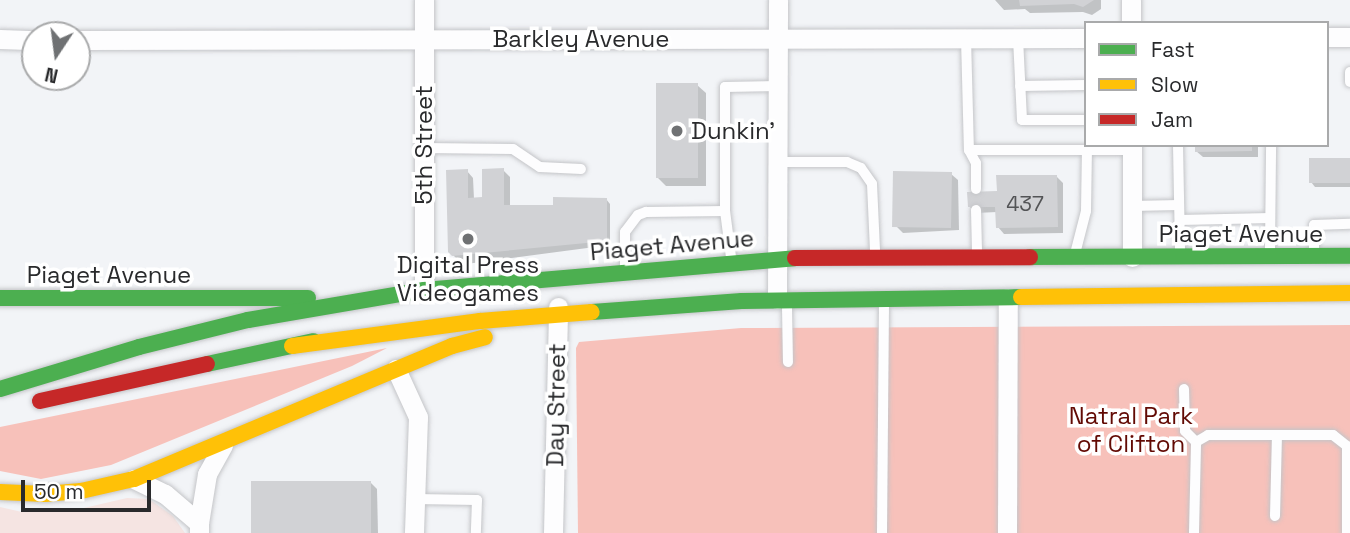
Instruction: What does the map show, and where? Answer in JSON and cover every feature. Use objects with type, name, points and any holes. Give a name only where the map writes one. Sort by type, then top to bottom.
[{"type":"main road","name":"Piaget Avenue","points":[[0,298],[360,301],[424,290],[779,258],[1350,256]]},
{"type":"main road","points":[[24,405],[84,389],[292,346],[418,313],[424,302],[424,290]]},
{"type":"main road","points":[[292,346],[480,321],[558,317],[659,305],[782,299],[1350,293]]},
{"type":"main road","points":[[0,389],[139,347],[248,320],[360,301]]},
{"type":"main road","points":[[0,492],[45,494],[81,491],[134,479],[452,345],[558,317]]},
{"type":"main road","points":[[0,479],[45,484],[102,473],[134,479]]},
{"type":"street","name":"5th Street","points":[[424,0],[424,290]]},
{"type":"street","points":[[778,0],[779,258],[782,299]]},
{"type":"street","points":[[1131,0],[1132,21]]},
{"type":"street","points":[[1329,37],[1350,37]]},
{"type":"street","points":[[0,38],[21,39]]},
{"type":"street","name":"Barkley Avenue","points":[[91,40],[1084,38]]},
{"type":"street","points":[[1132,148],[1132,257]]},
{"type":"street","name":"Day Street","points":[[553,533],[558,278]]},
{"type":"street","points":[[1007,533],[1008,298]]},
{"type":"street","points":[[396,369],[418,417],[414,533]]},
{"type":"street","points":[[199,528],[206,474],[225,441]]},
{"type":"street","points":[[134,479],[165,494],[199,528]]},
{"type":"lane","points":[[966,38],[969,149],[976,163],[976,189]]},
{"type":"lane","points":[[1018,38],[1022,120],[1084,120]]},
{"type":"lane","points":[[1350,72],[1350,82]]},
{"type":"lane","points":[[1020,86],[1084,85]]},
{"type":"lane","points":[[732,263],[725,211],[725,88],[779,86]]},
{"type":"lane","points":[[1178,147],[1181,257]]},
{"type":"lane","points":[[1270,256],[1271,147]]},
{"type":"lane","points":[[424,148],[513,149],[540,167],[581,169]]},
{"type":"lane","points":[[969,149],[1132,148]]},
{"type":"lane","points":[[1074,257],[1086,211],[1087,150]]},
{"type":"lane","points":[[779,162],[847,162],[869,176],[872,184],[876,258]]},
{"type":"lane","points":[[1132,206],[1180,205]]},
{"type":"lane","points":[[976,209],[977,257]]},
{"type":"lane","points":[[625,272],[625,232],[638,215],[646,212],[725,211]]},
{"type":"lane","points":[[1180,219],[1270,218]]},
{"type":"lane","points":[[1314,256],[1314,225],[1350,224]]},
{"type":"lane","points":[[782,299],[788,362]]},
{"type":"lane","points":[[882,533],[884,299]]},
{"type":"lane","points":[[1184,389],[1185,431],[1196,442],[1194,533]]},
{"type":"lane","points":[[1196,442],[1208,435],[1333,435],[1347,446],[1347,533]]},
{"type":"lane","points":[[1275,516],[1277,435]]},
{"type":"lane","points":[[414,499],[477,500],[476,533]]},
{"type":"shaded area","points":[[127,498],[149,499],[173,516],[185,533],[0,533],[0,507],[22,512],[71,511]]},
{"type":"green space","name":"Natral Park of Clifton","points":[[1350,325],[1350,533],[578,533],[576,348],[579,342],[741,328]]},
{"type":"green space","points":[[387,348],[352,366],[111,465],[41,479],[0,471],[0,427]]},
{"type":"building","points":[[1019,0],[1094,0],[1083,7],[1074,4],[1020,6]]},
{"type":"building","name":"Dunkin'","points":[[656,83],[698,83],[698,178],[656,178]]},
{"type":"building","points":[[1195,147],[1252,147],[1252,151],[1195,152]]},
{"type":"building","points":[[1309,158],[1350,158],[1350,183],[1309,183]]},
{"type":"building","points":[[504,168],[504,205],[553,205],[553,197],[607,198],[607,241],[452,256],[448,252],[446,170],[468,169],[468,198],[482,197],[482,169]]},
{"type":"building","points":[[893,171],[952,172],[951,228],[892,227]]},
{"type":"building","points":[[996,175],[1057,175],[1058,227],[996,228],[995,207],[968,207],[967,192],[997,191]]},
{"type":"building","points":[[251,481],[371,481],[371,533],[251,533]]},
{"type":"traffic: fast","points":[[1030,257],[1350,256]]},
{"type":"traffic: fast","points":[[0,389],[139,347],[248,320],[424,290],[795,258]]},
{"type":"traffic: fast","points":[[592,312],[742,301],[1021,297]]},
{"type":"traffic: fast","points":[[0,298],[308,298]]},
{"type":"traffic: fast","points":[[207,364],[314,341]]},
{"type":"traffic: slow","points":[[1021,297],[1350,293]]},
{"type":"traffic: slow","points":[[292,346],[480,321],[592,312]]},
{"type":"traffic: slow","points":[[0,492],[45,494],[81,491],[134,479],[452,346],[485,337]]},
{"type":"traffic: jam","points":[[795,258],[1030,257]]},
{"type":"traffic: jam","points":[[40,401],[207,364]]},
{"type":"place","name":"Dunkin'","points":[[677,131]]},
{"type":"place","name":"Digital Press Videogames","points":[[468,239]]}]
